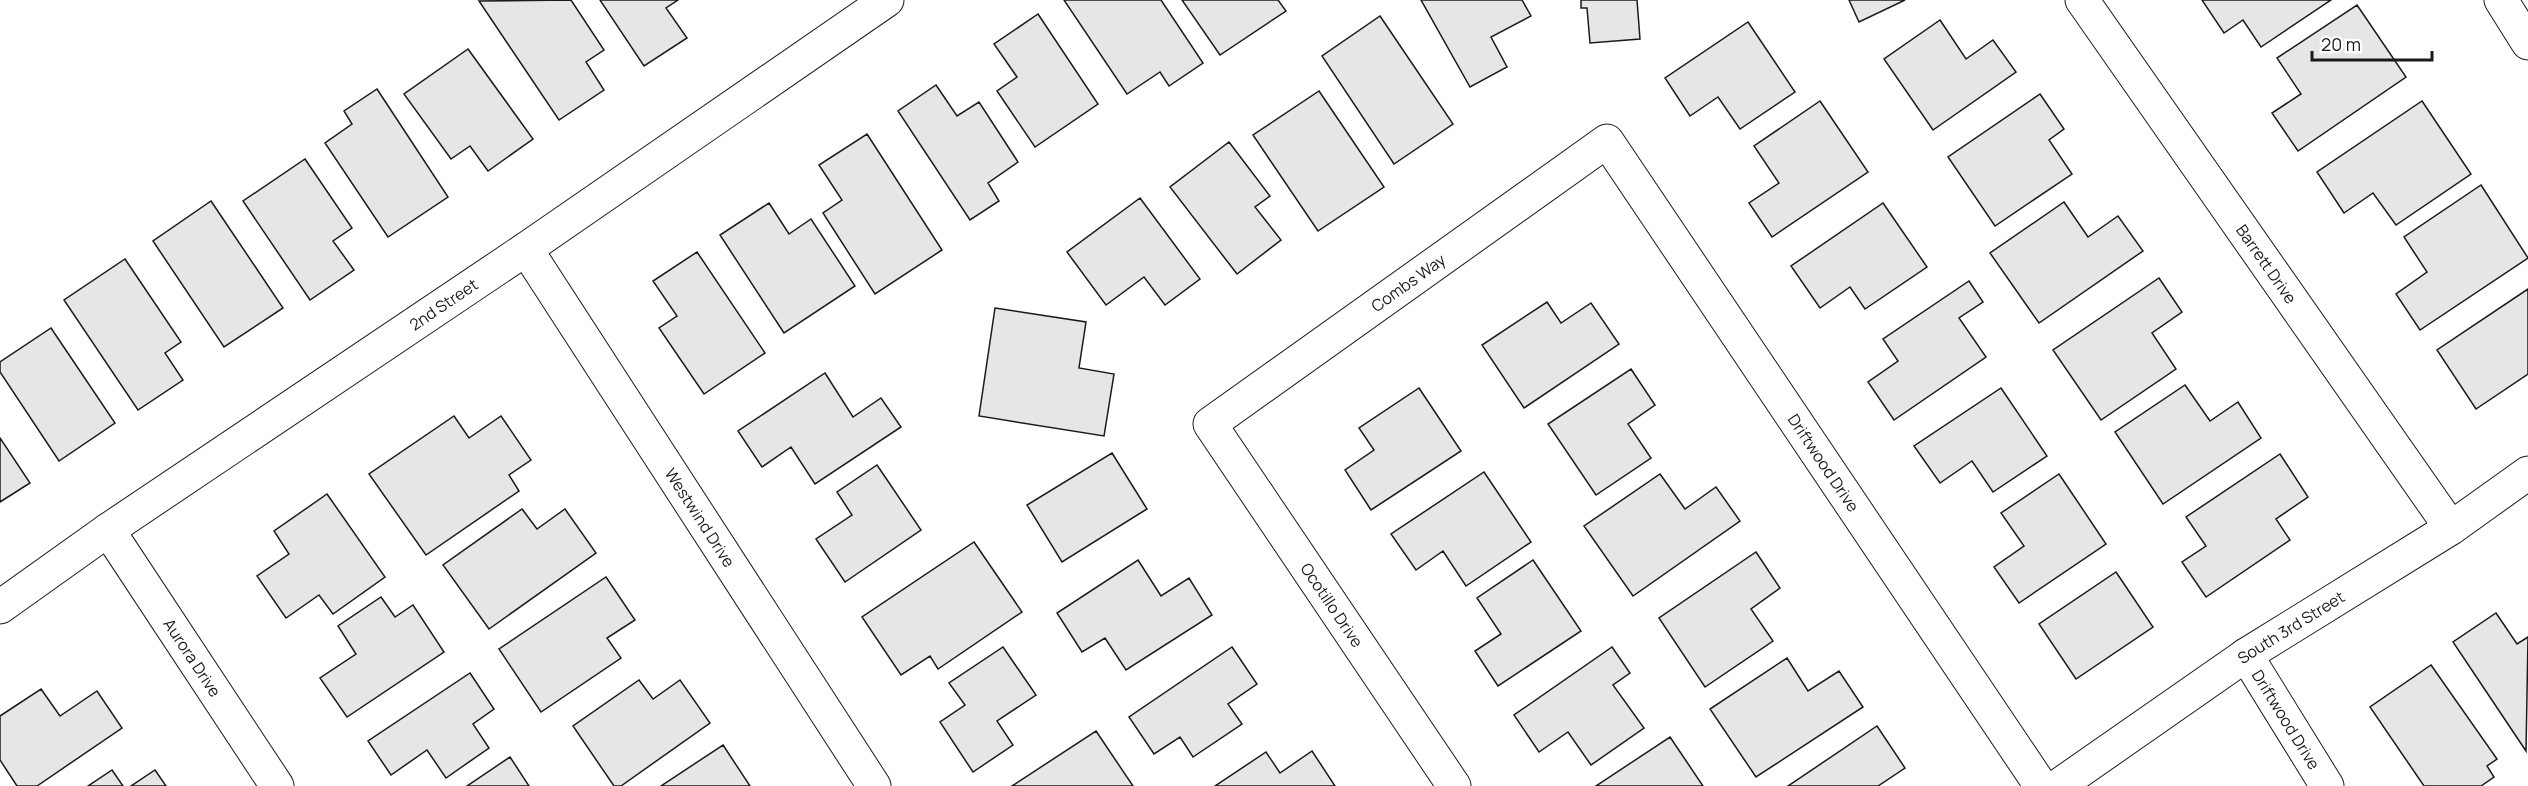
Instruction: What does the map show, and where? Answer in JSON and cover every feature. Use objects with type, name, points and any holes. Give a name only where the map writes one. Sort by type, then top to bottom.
[{"type":"street","name":"2nd Street","points":[[0,607],[108,530],[526,249],[887,0]]},
{"type":"street","name":"Barrett Drive","points":[[2082,0],[2451,528]]},
{"type":"street","points":[[2501,0],[2528,43]]},
{"type":"street","name":"Combs Way","points":[[1210,424],[1607,141]]},
{"type":"street","name":"Driftwood Drive","points":[[1607,141],[2041,786]]},
{"type":"street","name":"Westwind Drive","points":[[526,249],[874,786]]},
{"type":"street","name":"Ocotillo Drive","points":[[1210,424],[1454,786]]},
{"type":"street","name":"South 3rd Street","points":[[2058,786],[2246,655],[2451,528],[2528,473]]},
{"type":"street","name":"Aurora Drive","points":[[108,530],[277,786]]},
{"type":"street","name":"Driftwood Drive","points":[[2246,655],[2327,786]]},
{"type":"building","points":[[571,0],[604,50],[586,62],[604,90],[559,120],[479,1]]},
{"type":"building","points":[[600,0],[678,0],[666,8],[687,38],[644,66]]},
{"type":"building","points":[[1064,0],[1161,0],[1203,63],[1169,86],[1160,72],[1127,94]]},
{"type":"building","points":[[1182,0],[1278,0],[1286,11],[1220,55]]},
{"type":"building","points":[[1421,0],[1522,0],[1531,16],[1491,37],[1507,67],[1470,87]]},
{"type":"building","points":[[1581,0],[1637,0],[1640,39],[1590,43],[1587,8],[1581,8]]},
{"type":"building","points":[[1849,0],[1905,0],[1859,22]]},
{"type":"building","points":[[2202,0],[2331,0],[2261,47],[2243,20],[2224,33]]},
{"type":"building","points":[[2357,5],[2406,77],[2298,151],[2272,113],[2301,94],[2277,58]]},
{"type":"building","points":[[1038,14],[1098,104],[1035,147],[997,91],[1017,77],[994,44]]},
{"type":"building","points":[[1380,16],[1453,124],[1394,164],[1322,56]]},
{"type":"building","points":[[1940,20],[1966,59],[1993,40],[2016,72],[1933,130],[1884,59]]},
{"type":"building","points":[[1748,22],[1795,92],[1740,129],[1718,97],[1690,116],[1665,78]]},
{"type":"building","points":[[468,49],[533,139],[488,171],[470,146],[451,159],[404,94]]},
{"type":"building","points":[[936,85],[957,116],[979,102],[1018,162],[988,183],[999,201],[970,220],[898,111]]},
{"type":"building","points":[[377,89],[448,197],[388,237],[325,143],[352,124],[344,111]]},
{"type":"building","points":[[1319,91],[1384,187],[1318,231],[1253,135]]},
{"type":"building","points":[[2040,94],[2064,129],[2049,140],[2072,174],[1995,226],[1948,157]]},
{"type":"building","points":[[1820,101],[1868,172],[1772,237],[1749,203],[1779,183],[1754,146]]},
{"type":"building","points":[[2422,101],[2471,174],[2396,225],[2373,193],[2344,213],[2317,172]]},
{"type":"building","points":[[867,134],[942,250],[875,294],[823,213],[842,200],[819,165]]},
{"type":"building","points":[[1229,142],[1270,196],[1255,207],[1281,240],[1237,274],[1170,187]]},
{"type":"building","points":[[305,159],[352,228],[333,241],[354,270],[310,300],[243,201]]},
{"type":"building","points":[[2481,185],[2528,258],[2420,330],[2396,294],[2427,272],[2404,237]]},
{"type":"building","points":[[1140,198],[1200,279],[1165,305],[1144,277],[1106,305],[1067,252]]},
{"type":"building","points":[[211,201],[283,308],[224,347],[153,241]]},
{"type":"building","points":[[2064,202],[2088,237],[2118,216],[2143,251],[2039,323],[1990,253]]},
{"type":"building","points":[[769,203],[789,234],[811,219],[855,286],[784,333],[720,235]]},
{"type":"building","points":[[1883,203],[1927,267],[1865,309],[1850,287],[1820,308],[1791,266]]},
{"type":"building","points":[[697,252],[765,353],[704,394],[659,328],[677,316],[653,281]]},
{"type":"building","points":[[125,259],[181,342],[165,353],[183,380],[138,410],[64,300]]},
{"type":"building","points":[[2159,278],[2182,312],[2152,333],[2176,369],[2101,420],[2053,350]]},
{"type":"building","points":[[1969,281],[1983,302],[1959,318],[1986,357],[1894,420],[1868,382],[1898,361],[1883,339]]},
{"type":"building","points":[[2528,289],[2528,374],[2476,409],[2437,350]]},
{"type":"building","points":[[1547,302],[1561,323],[1591,303],[1619,344],[1524,408],[1482,345]]},
{"type":"building","points":[[995,308],[1086,322],[1079,368],[1114,374],[1104,436],[979,416]]},
{"type":"building","points":[[51,328],[115,423],[59,461],[0,372],[0,362]]},
{"type":"building","points":[[1631,369],[1655,405],[1628,424],[1651,458],[1596,495],[1548,424]]},
{"type":"building","points":[[825,373],[853,417],[881,398],[901,427],[815,484],[791,447],[762,467],[738,431]]},
{"type":"building","points":[[2185,385],[2210,421],[2238,402],[2261,438],[2163,504],[2115,432]]},
{"type":"building","points":[[1419,388],[1461,451],[1371,510],[1345,470],[1374,450],[1359,428]]},
{"type":"building","points":[[2001,388],[2047,456],[1993,492],[1972,461],[1940,483],[1914,446]]},
{"type":"building","points":[[454,416],[469,438],[501,416],[531,460],[509,475],[519,491],[426,555],[369,474]]},
{"type":"building","points":[[0,438],[30,483],[0,502]]},
{"type":"building","points":[[1112,453],[1147,509],[1062,562],[1027,505]]},
{"type":"building","points":[[2280,454],[2308,497],[2276,519],[2290,540],[2206,597],[2182,562],[2206,546],[2186,517]]},
{"type":"building","points":[[877,465],[921,530],[845,582],[816,539],[852,515],[837,492]]},
{"type":"building","points":[[1484,472],[1531,542],[1466,586],[1443,551],[1416,570],[1391,534]]},
{"type":"building","points":[[1660,474],[1685,509],[1716,487],[1740,521],[1633,596],[1584,526]]},
{"type":"building","points":[[2059,474],[2106,544],[2019,603],[1994,567],[2024,546],[2001,513]]},
{"type":"building","points":[[327,494],[385,577],[333,614],[319,595],[286,618],[257,576],[289,554],[274,531]]},
{"type":"building","points":[[522,509],[537,529],[565,509],[596,553],[489,629],[443,565]]},
{"type":"building","points":[[974,542],[1022,612],[938,669],[930,656],[901,675],[862,617]]},
{"type":"building","points":[[1756,552],[1780,588],[1751,609],[1773,641],[1705,687],[1659,618]]},
{"type":"building","points":[[1138,560],[1161,596],[1189,578],[1212,615],[1126,670],[1105,638],[1082,652],[1057,613]]},
{"type":"building","points":[[1533,560],[1581,631],[1498,686],[1475,651],[1501,634],[1477,598]]},
{"type":"building","points":[[2116,572],[2153,627],[2076,679],[2039,624]]},
{"type":"building","points":[[606,577],[635,620],[607,638],[621,658],[541,712],[499,649]]},
{"type":"building","points":[[381,597],[395,617],[413,605],[444,652],[347,717],[320,678],[356,654],[338,626]]},
{"type":"building","points":[[2496,613],[2517,644],[2528,637],[2526,751],[2453,642]]},
{"type":"building","points":[[1003,647],[1036,695],[997,721],[1013,745],[973,772],[940,722],[965,705],[949,683]]},
{"type":"building","points":[[1232,647],[1257,684],[1228,704],[1242,724],[1193,757],[1180,737],[1154,754],[1129,717]]},
{"type":"building","points":[[1612,647],[1630,673],[1613,685],[1644,728],[1591,765],[1568,732],[1539,752],[1514,715]]},
{"type":"building","points":[[1787,658],[1808,691],[1839,671],[1863,707],[1756,777],[1710,709]]},
{"type":"building","points":[[2431,665],[2497,759],[2487,766],[2494,777],[2481,786],[2424,786],[2370,707]]},
{"type":"building","points":[[470,673],[494,709],[473,724],[489,748],[446,778],[427,750],[391,775],[368,741]]},
{"type":"building","points":[[639,680],[653,699],[680,680],[710,723],[621,786],[614,786],[573,726]]},
{"type":"building","points":[[41,689],[60,716],[97,691],[122,728],[37,786],[17,786],[0,760],[0,716]]},
{"type":"building","points":[[1877,726],[1905,768],[1878,786],[1788,786]]},
{"type":"building","points":[[1096,731],[1133,786],[1012,786]]},
{"type":"building","points":[[1670,737],[1703,786],[1596,786]]},
{"type":"building","points":[[723,745],[750,786],[661,786]]},
{"type":"building","points":[[1312,751],[1335,786],[1215,786],[1266,752],[1280,773]]},
{"type":"building","points":[[510,757],[529,786],[467,786]]},
{"type":"building","points":[[112,770],[123,786],[88,786]]},
{"type":"building","points":[[155,770],[166,786],[131,786]]}]
